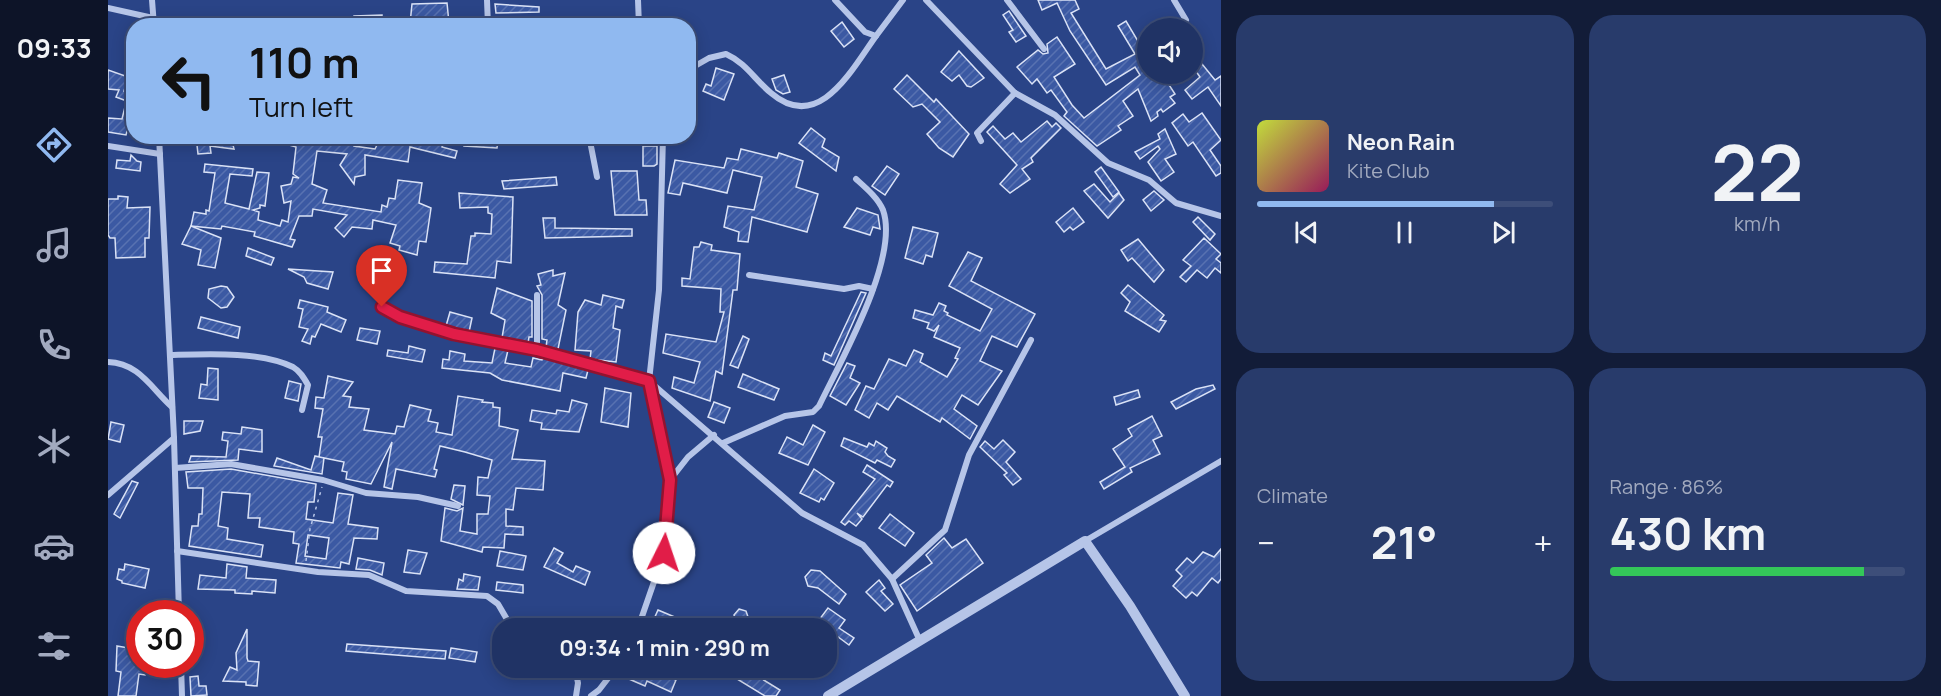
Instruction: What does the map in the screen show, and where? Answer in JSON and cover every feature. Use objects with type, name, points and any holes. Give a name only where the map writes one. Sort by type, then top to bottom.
[{"type":"street","points":[[152,0],[153,18]]},
{"type":"street","points":[[487,0],[488,18]]},
{"type":"street","points":[[638,0],[639,18]]},
{"type":"street","points":[[835,0],[865,32],[876,36]]},
{"type":"street","points":[[696,65],[709,58],[726,54],[746,66],[757,80],[782,101],[799,106],[817,104],[826,100],[835,91],[903,0]]},
{"type":"street","points":[[926,0],[1015,93],[1055,116],[1107,164],[1149,180],[1176,203],[1221,216]]},
{"type":"street","points":[[1007,0],[1044,49]]},
{"type":"street","points":[[1174,0],[1185,18]]},
{"type":"street","points":[[108,8],[140,18]]},
{"type":"street","points":[[981,141],[977,133],[1015,93]]},
{"type":"street","points":[[159,144],[174,438],[179,600]]},
{"type":"street","points":[[591,144],[597,177]]},
{"type":"street","points":[[641,618],[664,553],[670,480],[649,381],[658,290],[663,144]]},
{"type":"street","points":[[108,146],[160,154]]},
{"type":"street","points":[[723,443],[785,416],[813,412],[819,406],[873,289],[882,255],[886,225],[882,209],[856,179]]},
{"type":"street","points":[[749,275],[844,290],[859,286],[873,289]]},
{"type":"street","points":[[537,295],[537,350]]},
{"type":"street","points":[[382,307],[400,317],[454,334],[537,350],[649,381],[802,513],[863,545],[892,579],[920,641]]},
{"type":"street","points":[[892,579],[945,530],[969,455],[1031,340]]},
{"type":"street","points":[[170,355],[224,354],[280,363],[295,368],[308,385],[302,410]]},
{"type":"street","points":[[108,362],[128,365],[145,377],[172,407]]},
{"type":"street","points":[[670,480],[688,457],[714,435]]},
{"type":"street","points":[[108,495],[174,438]]},
{"type":"street","points":[[828,696],[1221,461]]},
{"type":"street","points":[[175,468],[231,464],[323,480],[366,493],[418,497],[458,506]]},
{"type":"street","points":[[1085,541],[1130,606],[1185,696]]},
{"type":"street","points":[[177,550],[305,570],[379,577],[406,591],[487,596],[498,604],[506,618]]},
{"type":"street","points":[[181,678],[182,696]]},
{"type":"street","points":[[576,696],[577,678]]},
{"type":"street","points":[[591,696],[608,678]]},
{"type":"street","points":[[600,696],[604,684]]},
{"type":"path","points":[[305,570],[310,529],[323,480]]},
{"type":"building","points":[[1038,0],[1075,0],[1079,9],[1071,13],[1106,69],[1135,54],[1118,26],[1126,21],[1137,40],[1137,70],[1135,67],[1106,85],[1070,31],[1057,3],[1042,10]]},
{"type":"building","points":[[447,3],[448,18],[411,18],[412,4]]},
{"type":"building","points":[[495,4],[539,7],[539,12],[496,13]]},
{"type":"building","points":[[1009,11],[1026,36],[1016,42],[1009,32],[1013,30],[1003,15]]},
{"type":"building","points":[[382,15],[382,18],[354,18],[354,16]]},
{"type":"building","points":[[842,22],[854,39],[844,47],[831,31]]},
{"type":"building","points":[[1057,37],[1075,64],[1054,77],[1072,105],[1084,118],[1137,77],[1137,84],[1168,84],[1175,94],[1170,97],[1175,103],[1163,112],[1161,109],[1157,112],[1158,116],[1151,121],[1138,89],[1123,101],[1133,116],[1118,126],[1121,130],[1097,146],[1064,116],[1067,112],[1051,90],[1047,93],[1037,79],[1032,84],[1017,67],[1038,50],[1043,54],[1048,53],[1047,44]]},
{"type":"building","points":[[959,51],[984,78],[971,87],[967,86],[959,75],[952,81],[941,72]]},
{"type":"building","points":[[1203,65],[1215,80],[1221,76],[1221,106],[1208,87],[1192,99],[1185,90],[1192,84],[1203,84]]},
{"type":"building","points":[[716,68],[734,74],[724,100],[703,91],[706,84],[711,86]]},
{"type":"building","points":[[108,70],[126,76],[124,91],[126,91],[126,101],[116,97],[119,90],[108,89]]},
{"type":"building","points":[[784,75],[790,92],[783,94],[776,90],[772,79]]},
{"type":"building","points":[[907,75],[934,102],[936,99],[969,134],[953,157],[939,148],[927,134],[940,122],[922,104],[913,107],[894,89]]},
{"type":"building","points":[[126,103],[126,135],[108,132],[108,118],[122,119]]},
{"type":"building","points":[[1202,113],[1221,140],[1210,150],[1221,166],[1221,173],[1216,176],[1193,142],[1188,146],[1172,123],[1183,114],[1189,122]]},
{"type":"building","points":[[1047,121],[1052,127],[1056,123],[1061,128],[1031,158],[1033,162],[1022,169],[1030,179],[1010,193],[1000,184],[1017,165],[987,132],[993,126],[1005,139],[1013,133],[1021,142]]},
{"type":"building","points":[[811,128],[825,139],[822,147],[839,157],[836,171],[799,143]]},
{"type":"building","points":[[1165,129],[1176,154],[1165,159],[1174,172],[1161,181],[1148,162],[1160,149],[1158,146],[1140,159],[1135,152],[1160,139],[1158,134]]},
{"type":"building","points":[[240,144],[233,145],[234,149],[210,146],[211,153],[198,154],[197,145]]},
{"type":"building","points":[[354,144],[354,146],[375,149],[378,144],[443,144],[442,147],[457,151],[455,158],[410,147],[408,162],[365,155],[365,175],[355,177],[354,184],[340,165],[347,154],[317,151],[312,184],[327,190],[323,203],[381,212],[382,205],[387,207],[389,198],[395,199],[398,180],[422,183],[419,203],[431,208],[426,242],[419,241],[417,255],[399,250],[400,246],[390,243],[396,225],[373,220],[372,229],[352,227],[344,237],[335,228],[347,215],[313,209],[312,216],[299,216],[290,239],[295,240],[292,247],[254,236],[255,232],[222,226],[221,229],[191,226],[194,212],[206,214],[206,210],[209,211],[215,173],[204,172],[205,164],[253,169],[252,176],[230,174],[225,203],[249,209],[257,172],[269,173],[265,206],[260,205],[260,208],[253,210],[259,212],[258,220],[280,226],[282,220],[288,222],[291,201],[284,203],[281,186],[291,184],[293,177],[299,178],[293,174],[296,147],[289,145]]},
{"type":"building","points":[[464,144],[498,144],[497,148],[464,146]]},
{"type":"building","points":[[643,146],[657,146],[657,164],[654,166],[643,166]]},
{"type":"building","points":[[741,149],[777,158],[779,153],[803,161],[796,187],[818,194],[807,232],[752,217],[748,242],[738,241],[739,232],[724,227],[728,206],[754,210],[762,177],[733,170],[727,193],[683,183],[680,195],[668,193],[675,160],[724,168],[727,158],[738,160]]},
{"type":"building","points":[[131,155],[141,162],[140,171],[116,168],[117,160],[130,161]]},
{"type":"building","points":[[887,166],[899,174],[885,195],[872,186]]},
{"type":"building","points":[[1101,167],[1119,192],[1113,197],[1095,172]]},
{"type":"building","points":[[611,171],[637,171],[639,200],[646,200],[647,215],[615,215]]},
{"type":"building","points":[[556,177],[557,185],[504,189],[502,181]]},
{"type":"building","points":[[1094,184],[1110,202],[1119,193],[1124,200],[1108,218],[1084,191]]},
{"type":"building","points":[[1154,191],[1164,200],[1151,211],[1143,200]]},
{"type":"building","points":[[459,193],[513,197],[511,263],[497,261],[495,278],[434,272],[435,262],[467,264],[471,236],[475,236],[475,233],[491,234],[492,214],[488,213],[488,207],[460,208]]},
{"type":"building","points":[[118,196],[128,197],[127,208],[150,207],[149,238],[145,238],[145,257],[116,258],[115,238],[110,238],[108,235],[108,199],[118,199]]},
{"type":"building","points":[[857,208],[878,215],[880,229],[873,227],[870,235],[844,227]]},
{"type":"building","points":[[1073,208],[1084,222],[1073,230],[1070,227],[1064,232],[1056,222]]},
{"type":"building","points":[[1198,217],[1215,234],[1210,240],[1193,222]]},
{"type":"building","points":[[543,218],[555,218],[555,228],[632,229],[632,236],[545,238]]},
{"type":"building","points":[[191,226],[221,238],[215,268],[198,265],[201,250],[182,244]]},
{"type":"building","points":[[913,227],[938,233],[932,257],[926,255],[923,264],[905,258]]},
{"type":"building","points":[[1204,238],[1221,254],[1216,259],[1221,263],[1221,273],[1215,268],[1207,278],[1197,270],[1186,282],[1180,277],[1191,266],[1183,260]]},
{"type":"building","points":[[1138,239],[1164,270],[1154,282],[1132,258],[1128,261],[1121,250]]},
{"type":"building","points":[[701,242],[712,245],[711,250],[740,254],[737,290],[733,290],[722,374],[716,371],[710,401],[672,388],[674,377],[694,383],[700,362],[663,353],[666,334],[716,342],[724,312],[720,312],[721,289],[682,286],[682,278],[690,279],[694,247],[699,247]]},
{"type":"building","points":[[248,248],[274,258],[271,265],[246,256]]},
{"type":"building","points":[[968,252],[982,258],[971,281],[1035,314],[1017,347],[992,336],[980,361],[1002,371],[978,405],[962,395],[954,409],[977,426],[970,439],[942,418],[940,422],[897,396],[888,410],[877,403],[869,418],[855,410],[866,386],[874,389],[889,359],[906,366],[914,350],[923,354],[920,362],[947,377],[958,359],[955,358],[960,348],[934,337],[939,325],[934,331],[927,328],[929,323],[913,318],[915,310],[933,315],[939,303],[946,306],[944,311],[948,313],[947,315],[980,331],[992,309],[949,286]]},
{"type":"building","points":[[288,269],[333,272],[328,289],[307,283],[304,277]]},
{"type":"building","points":[[553,270],[553,276],[565,273],[558,305],[566,310],[558,349],[546,347],[547,340],[542,339],[542,295],[537,286],[541,285],[538,274]]},
{"type":"building","points":[[1128,285],[1164,315],[1160,320],[1166,321],[1159,332],[1125,311],[1130,302],[1121,293]]},
{"type":"building","points":[[227,287],[234,297],[227,307],[221,308],[208,298],[209,289]]},
{"type":"building","points":[[497,288],[532,301],[532,337],[529,337],[528,343],[502,338],[505,320],[491,313]]},
{"type":"building","points":[[861,292],[866,293],[834,365],[823,360],[825,353],[831,356]]},
{"type":"building","points":[[603,295],[624,300],[622,308],[616,306],[613,328],[620,330],[616,362],[590,359],[591,351],[575,350],[578,312],[585,300],[601,305]]},
{"type":"building","points":[[300,300],[328,307],[327,312],[346,320],[341,332],[321,324],[315,337],[312,336],[310,344],[302,341],[308,329],[299,327],[303,309],[298,308]]},
{"type":"building","points":[[450,312],[472,318],[469,332],[446,326]]},
{"type":"building","points":[[201,317],[240,327],[238,338],[198,328]]},
{"type":"building","points":[[360,328],[380,331],[377,344],[357,340]]},
{"type":"building","points":[[743,336],[749,339],[738,368],[730,365]]},
{"type":"building","points":[[409,346],[425,350],[422,362],[387,356],[388,350],[408,353]]},
{"type":"building","points":[[495,348],[508,350],[505,363],[531,367],[533,358],[542,360],[544,357],[588,370],[586,378],[563,373],[560,391],[502,380],[490,373],[442,368],[443,359],[449,360],[450,351],[465,354],[464,361],[492,363]]},
{"type":"building","points":[[847,363],[855,366],[850,378],[860,383],[846,405],[830,396]]},
{"type":"building","points":[[208,368],[218,369],[218,400],[199,398],[201,384],[207,385]]},
{"type":"building","points":[[743,374],[779,389],[774,400],[738,387]]},
{"type":"building","points":[[328,376],[353,382],[343,396],[351,397],[349,407],[369,409],[364,430],[395,434],[397,426],[404,427],[410,405],[431,410],[428,421],[438,423],[436,432],[452,435],[458,396],[493,403],[493,407],[500,408],[499,426],[518,430],[512,459],[545,461],[543,490],[516,488],[513,510],[506,509],[506,526],[523,527],[523,535],[505,534],[504,548],[483,547],[482,552],[441,541],[445,508],[457,511],[463,508],[460,531],[477,534],[477,514],[488,514],[490,496],[477,495],[478,477],[488,478],[492,460],[440,446],[434,469],[437,470],[435,477],[396,469],[392,489],[384,487],[392,442],[371,484],[346,479],[347,472],[342,471],[344,462],[324,458],[322,474],[274,466],[277,458],[311,470],[315,456],[319,457],[322,437],[318,437],[323,409],[315,408],[316,397],[324,398]]},
{"type":"building","points":[[289,381],[301,384],[298,401],[285,398]]},
{"type":"building","points":[[1213,385],[1215,389],[1176,409],[1171,402],[1196,389]]},
{"type":"building","points":[[605,388],[631,393],[628,427],[601,422]]},
{"type":"building","points":[[1138,390],[1140,397],[1116,405],[1114,397]]},
{"type":"building","points":[[572,400],[587,404],[579,432],[541,429],[542,423],[530,421],[532,410],[556,414],[557,410],[569,412]]},
{"type":"building","points":[[714,402],[730,408],[724,423],[708,417]]},
{"type":"building","points":[[1152,416],[1162,436],[1153,440],[1160,454],[1130,468],[1132,472],[1104,489],[1100,482],[1125,467],[1113,449],[1132,436],[1128,429]]},
{"type":"building","points":[[184,421],[203,421],[200,431],[184,434]]},
{"type":"building","points":[[111,422],[124,425],[120,442],[108,439]]},
{"type":"building","points":[[813,425],[825,432],[808,465],[779,453],[787,437],[803,445]]},
{"type":"building","points":[[242,427],[262,430],[262,452],[239,449],[238,460],[189,462],[191,456],[226,457],[228,441],[222,440],[223,432],[241,434]]},
{"type":"building","points":[[844,438],[867,447],[869,443],[874,446],[876,441],[887,448],[885,452],[895,460],[891,467],[877,460],[875,463],[841,446]]},
{"type":"building","points":[[1003,440],[1015,452],[1006,462],[1021,479],[1013,485],[1004,475],[1007,473],[980,447],[985,441],[994,449]]},
{"type":"building","points":[[867,465],[893,482],[890,487],[887,485],[863,517],[857,513],[862,519],[856,526],[849,521],[845,525],[841,522],[875,479],[863,472]]},
{"type":"building","points":[[231,469],[316,484],[314,502],[308,502],[306,519],[333,523],[338,493],[353,495],[348,524],[378,528],[377,539],[354,538],[349,564],[341,562],[340,568],[296,563],[299,544],[293,543],[294,532],[259,527],[260,518],[248,518],[250,494],[222,492],[218,526],[228,528],[227,539],[263,545],[261,557],[189,546],[192,526],[198,526],[199,514],[202,514],[203,488],[188,488],[186,472]],"holes":[[[308,535],[329,538],[326,559],[305,556]]]},
{"type":"building","points":[[814,469],[834,483],[824,500],[821,498],[819,502],[800,493]]},
{"type":"building","points":[[132,481],[138,483],[120,518],[114,514]]},
{"type":"building","points":[[454,485],[465,486],[463,505],[451,499]]},
{"type":"building","points":[[890,514],[914,533],[905,546],[879,528]]},
{"type":"building","points":[[944,538],[952,548],[966,539],[983,563],[917,611],[900,585],[932,563],[926,555]]},
{"type":"building","points":[[671,542],[687,545],[681,569],[667,565]]},
{"type":"building","points":[[554,548],[563,553],[557,563],[573,572],[576,566],[590,572],[585,585],[544,567]]},
{"type":"building","points":[[1221,549],[1221,579],[1218,583],[1212,578],[1197,596],[1192,592],[1186,598],[1173,586],[1182,576],[1176,570],[1187,558],[1193,563],[1203,552],[1214,557]]},
{"type":"building","points":[[408,550],[427,553],[420,574],[404,572]]},
{"type":"building","points":[[500,551],[526,556],[523,570],[497,566]]},
{"type":"building","points":[[358,558],[384,563],[382,575],[370,570],[356,569]]},
{"type":"building","points":[[125,564],[149,569],[145,588],[122,583],[117,579],[119,569],[124,570]]},
{"type":"building","points":[[227,564],[247,567],[246,578],[276,580],[275,593],[252,591],[252,594],[235,593],[235,590],[198,589],[200,575],[226,578]]},
{"type":"building","points":[[811,570],[820,571],[846,594],[839,604],[818,588],[808,586],[805,577]]},
{"type":"building","points":[[464,574],[480,577],[478,590],[457,589],[459,579],[463,581]]},
{"type":"building","points":[[879,580],[885,588],[881,591],[893,604],[885,611],[866,592]]},
{"type":"building","points":[[497,582],[523,585],[523,593],[496,590]]},
{"type":"building","points":[[828,608],[845,620],[839,628],[854,638],[849,645],[837,636],[837,618],[820,618]]},
{"type":"building","points":[[739,609],[746,611],[748,617],[735,618],[734,615]]},
{"type":"building","points":[[658,610],[677,618],[654,618]]},
{"type":"building","points":[[247,629],[248,661],[259,662],[257,686],[246,685],[246,682],[223,681],[230,667],[237,670],[236,653]]},
{"type":"building","points":[[347,644],[446,651],[445,659],[346,651]]},
{"type":"building","points":[[117,646],[126,648],[126,678],[138,678],[136,696],[118,696],[121,672],[116,671]]},
{"type":"building","points":[[451,648],[477,652],[475,662],[449,658]]},
{"type":"building","points":[[190,678],[198,678],[199,686],[206,686],[207,695],[191,696]]},
{"type":"building","points":[[670,678],[676,680],[671,692],[647,681],[645,686],[629,679]]},
{"type":"building","points":[[735,678],[760,678],[780,690],[776,696],[765,696]]},
{"type":"route","points":[[382,307],[400,317],[454,334],[537,350],[649,381],[670,480],[664,553]]}]
